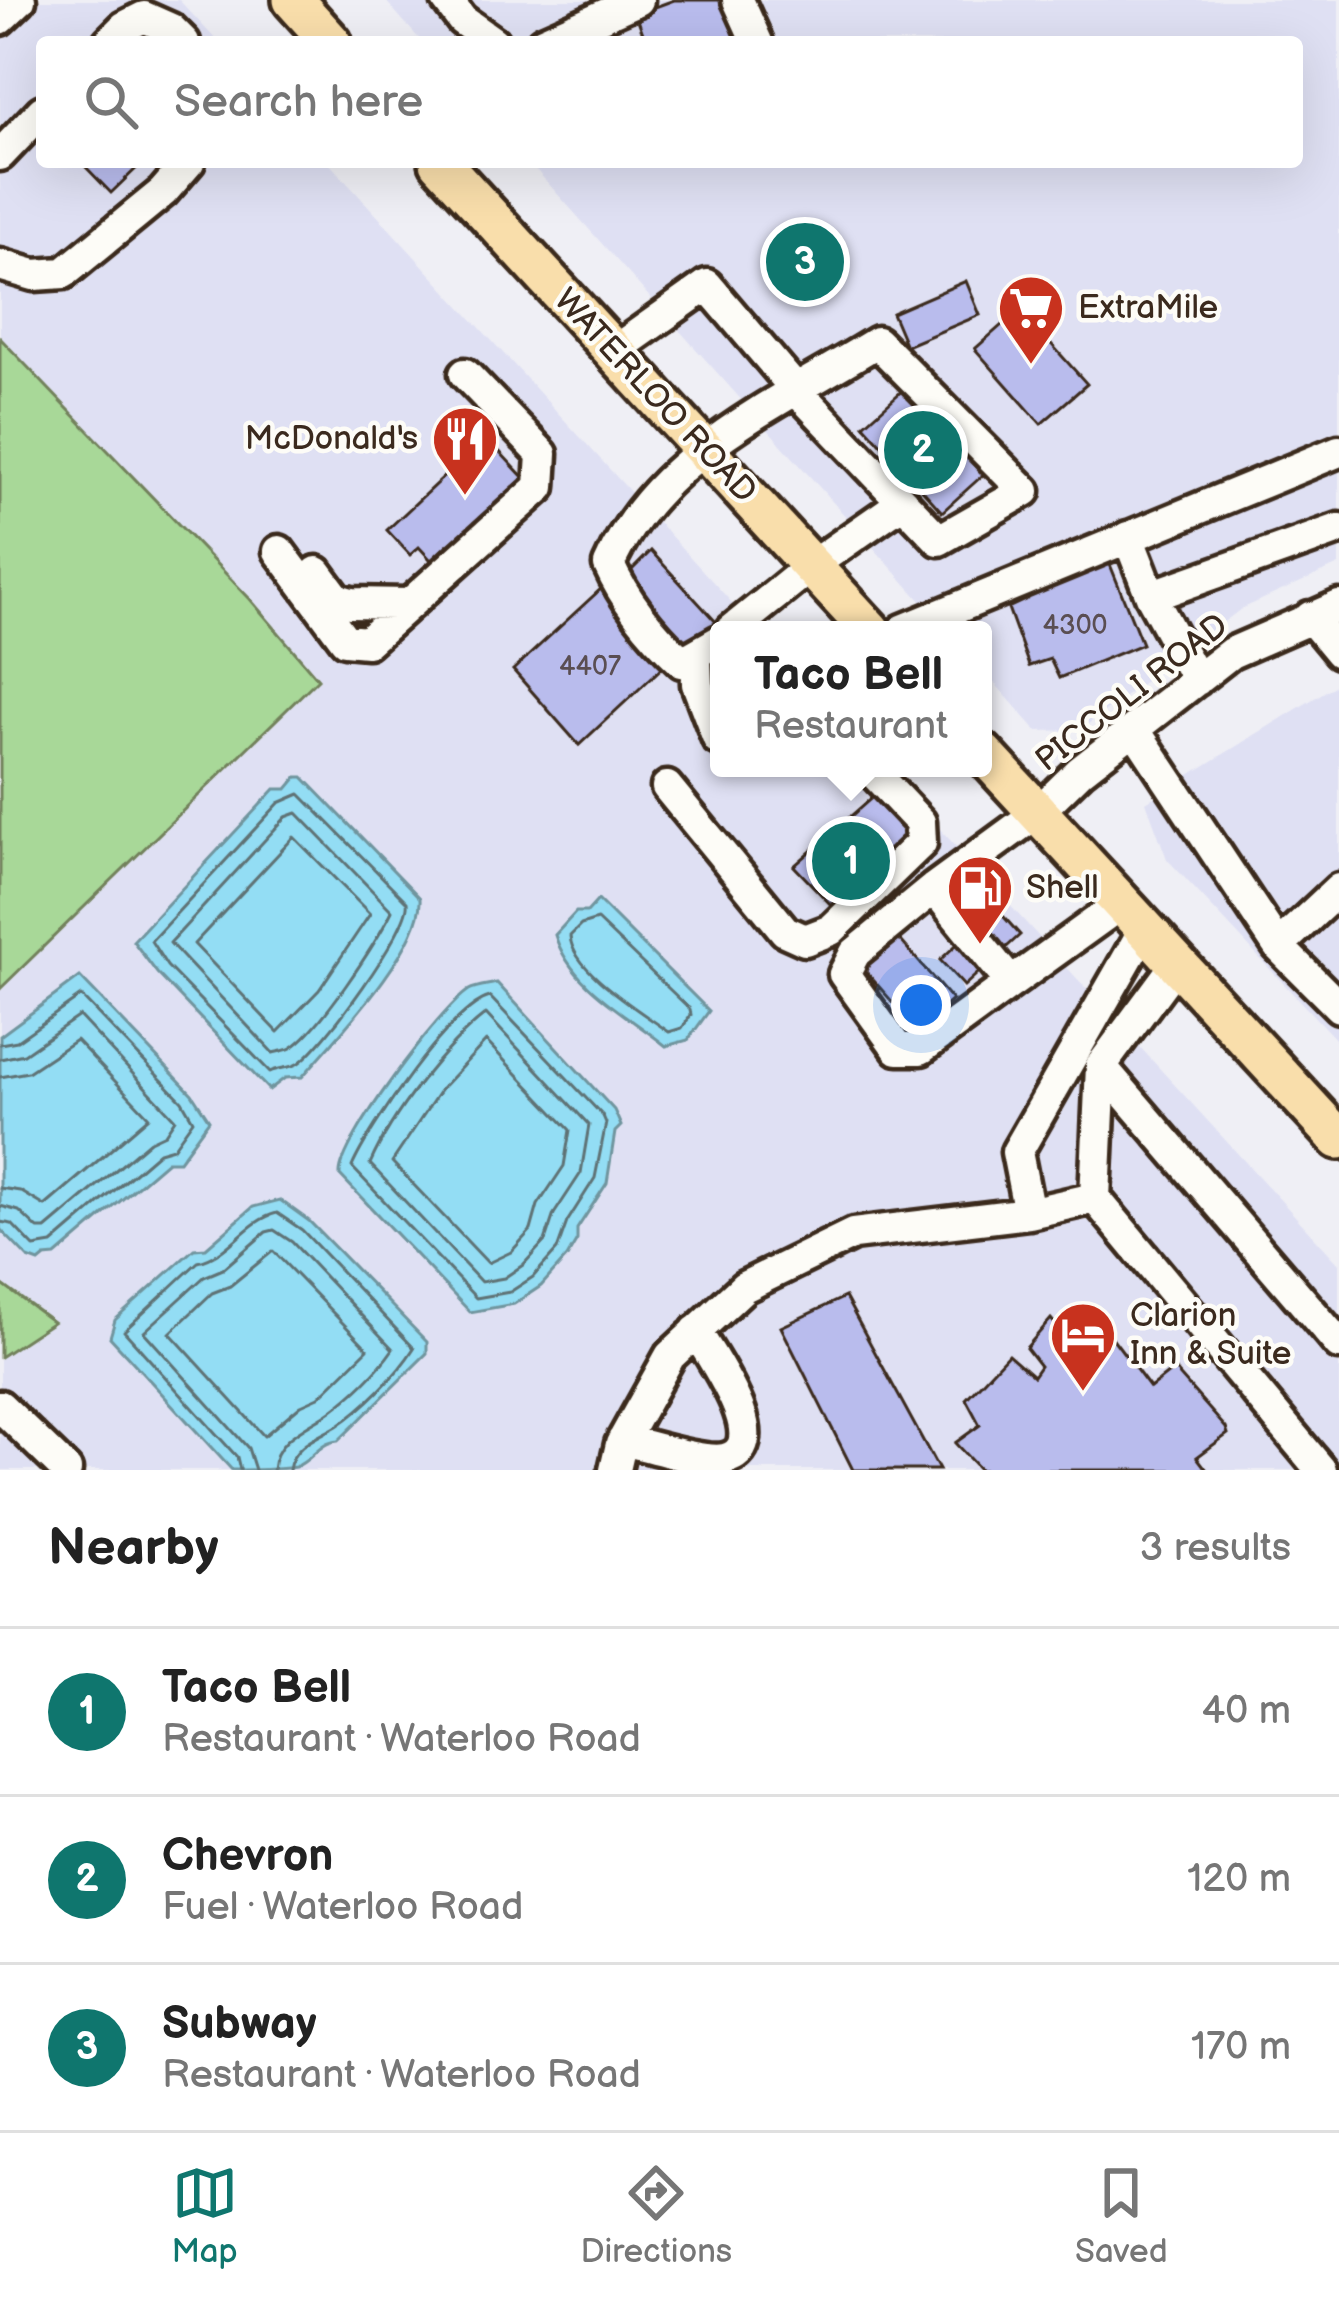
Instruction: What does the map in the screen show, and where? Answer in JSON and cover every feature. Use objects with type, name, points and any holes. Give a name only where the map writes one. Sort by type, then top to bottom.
[{"type":"main road","points":[[292,0],[325,36]]},
{"type":"main road","name":"WATERLOO ROAD","points":[[453,168],[862,621]]},
{"type":"main road","points":[[992,762],[1339,1139]]},
{"type":"street","points":[[0,19],[20,0]]},
{"type":"street","points":[[447,0],[462,20],[485,36]]},
{"type":"street","points":[[557,36],[638,0]]},
{"type":"street","points":[[738,0],[754,36]]},
{"type":"street","points":[[115,36],[144,17],[178,36]]},
{"type":"street","points":[[0,154],[36,117]]},
{"type":"street","points":[[0,265],[34,275],[64,273],[163,192],[184,168]]},
{"type":"street","points":[[614,351],[707,285],[797,392],[939,540],[1025,491],[877,342],[797,392],[704,449],[652,494],[623,532],[609,565],[622,593],[682,662],[708,648]]},
{"type":"street","points":[[286,545],[337,599],[409,604],[540,487],[542,454],[465,374]]},
{"type":"street","points":[[925,621],[1339,451]]},
{"type":"street","points":[[744,621],[811,566],[903,502]]},
{"type":"street","points":[[1151,596],[1339,529]]},
{"type":"street","points":[[1128,537],[1151,596],[1197,680]]},
{"type":"street","points":[[1324,612],[1339,652]]},
{"type":"street","name":"PICCOLI ROAD","points":[[1011,983],[921,1049],[898,1048],[844,974],[855,952],[1038,812],[1080,771],[1231,653],[1324,612]]},
{"type":"street","points":[[708,648],[697,683],[710,718]]},
{"type":"street","points":[[1134,729],[1278,946],[1339,1007]]},
{"type":"street","points":[[667,787],[785,931],[805,940],[831,930],[921,843],[920,822],[878,777]]},
{"type":"street","points":[[934,888],[1011,983],[1133,915]]},
{"type":"street","points":[[1278,946],[1339,890]]},
{"type":"street","points":[[1029,1213],[1017,1152],[1133,915]]},
{"type":"street","points":[[1177,963],[1101,1066],[1096,1198],[1321,1470]]},
{"type":"street","points":[[1101,1066],[1339,1344]]},
{"type":"street","points":[[696,1331],[743,1414],[746,1435],[739,1451],[724,1459],[619,1455],[670,1356],[696,1331],[744,1287],[853,1234],[1029,1213],[1096,1198]]},
{"type":"street","points":[[0,1406],[66,1470]]},
{"type":"shaded area","points":[[0,0],[179,0],[212,36],[36,36],[36,168],[334,168],[749,621],[710,621],[710,777],[892,777],[1339,1264],[1339,1470],[0,1470],[0,1357],[52,1322],[0,1283],[0,989],[318,679],[0,341]]},
{"type":"shaded area","points":[[385,0],[1339,0],[1339,565],[1241,609],[1080,730],[1037,731],[992,680],[992,621],[939,621],[534,168],[1303,168],[1303,36],[417,36]]},
{"type":"shaded area","points":[[1339,683],[1339,1043],[1167,859],[1146,802]]},
{"type":"green space","points":[[0,338],[250,599],[318,679],[0,989]]},
{"type":"green space","points":[[0,1283],[53,1322],[0,1357]]},
{"type":"water","points":[[303,777],[420,898],[407,942],[355,1017],[302,1077],[285,1078],[269,1090],[157,973],[133,941],[275,789],[287,789]]},
{"type":"water","points":[[598,900],[709,1011],[688,1040],[666,1046],[587,985],[563,953],[555,935],[576,912],[587,912]]},
{"type":"water","points":[[80,977],[192,1094],[209,1120],[179,1161],[167,1161],[56,1256],[39,1262],[28,1258],[0,1229],[0,1036]]},
{"type":"water","points":[[497,983],[614,1110],[621,1126],[615,1132],[607,1183],[577,1229],[577,1240],[567,1257],[541,1286],[514,1304],[470,1312],[340,1175],[355,1135],[415,1048],[469,990]]},
{"type":"water","points":[[280,1200],[309,1221],[427,1342],[427,1353],[338,1441],[301,1464],[232,1470],[110,1337],[115,1320],[194,1249],[206,1248],[253,1207]]},
{"type":"building","points":[[674,0],[729,0],[743,36],[644,36],[636,14]]},
{"type":"building","points":[[87,168],[137,168],[111,193]]},
{"type":"building","points":[[808,224],[845,260],[799,303],[764,264]]},
{"type":"building","points":[[966,281],[980,315],[906,346],[892,313]]},
{"type":"building","name":"ExtraMile","points":[[1020,309],[1087,384],[1041,424],[975,349]]},
{"type":"building","points":[[905,388],[983,475],[942,512],[864,425]]},
{"type":"building","name":"McDonald's","points":[[486,437],[524,478],[505,495],[510,500],[454,553],[447,545],[431,560],[419,547],[410,555],[387,530]]},
{"type":"building","points":[[651,551],[715,621],[710,621],[710,628],[690,648],[626,576]]},
{"type":"building","points":[[1109,562],[1142,644],[1059,678],[1050,659],[1029,666],[1008,608],[1027,599],[1023,595]]},
{"type":"building","points":[[602,588],[667,663],[579,745],[513,670]]},
{"type":"building","points":[[877,793],[914,832],[832,906],[794,866]]},
{"type":"building","name":"Shell","points":[[996,908],[1020,935],[964,986],[940,960]]},
{"type":"building","points":[[895,934],[952,1000],[917,1030],[860,965]]},
{"type":"building","points":[[845,1297],[939,1470],[853,1470],[781,1327]]},
{"type":"building","name":"Clarion Inn & Suite","points":[[1051,1319],[1080,1354],[1108,1332],[1150,1388],[1174,1369],[1228,1434],[1197,1457],[1207,1470],[980,1470],[955,1443],[980,1425],[966,1399],[1008,1354],[1033,1376],[1040,1366],[1026,1348]]},
{"type":"place","name":"Subway","points":[[805,262]]},
{"type":"place","name":"ExtraMile","points":[[1031,367]]},
{"type":"place","name":"Chevron","points":[[923,450]]},
{"type":"place","name":"McDonald's","points":[[465,498]]},
{"type":"place","name":"Taco Bell","points":[[851,861]]},
{"type":"place","name":"Shell","points":[[980,947]]},
{"type":"place","name":"Clarion Inn & Suite","points":[[1083,1394]]}]
